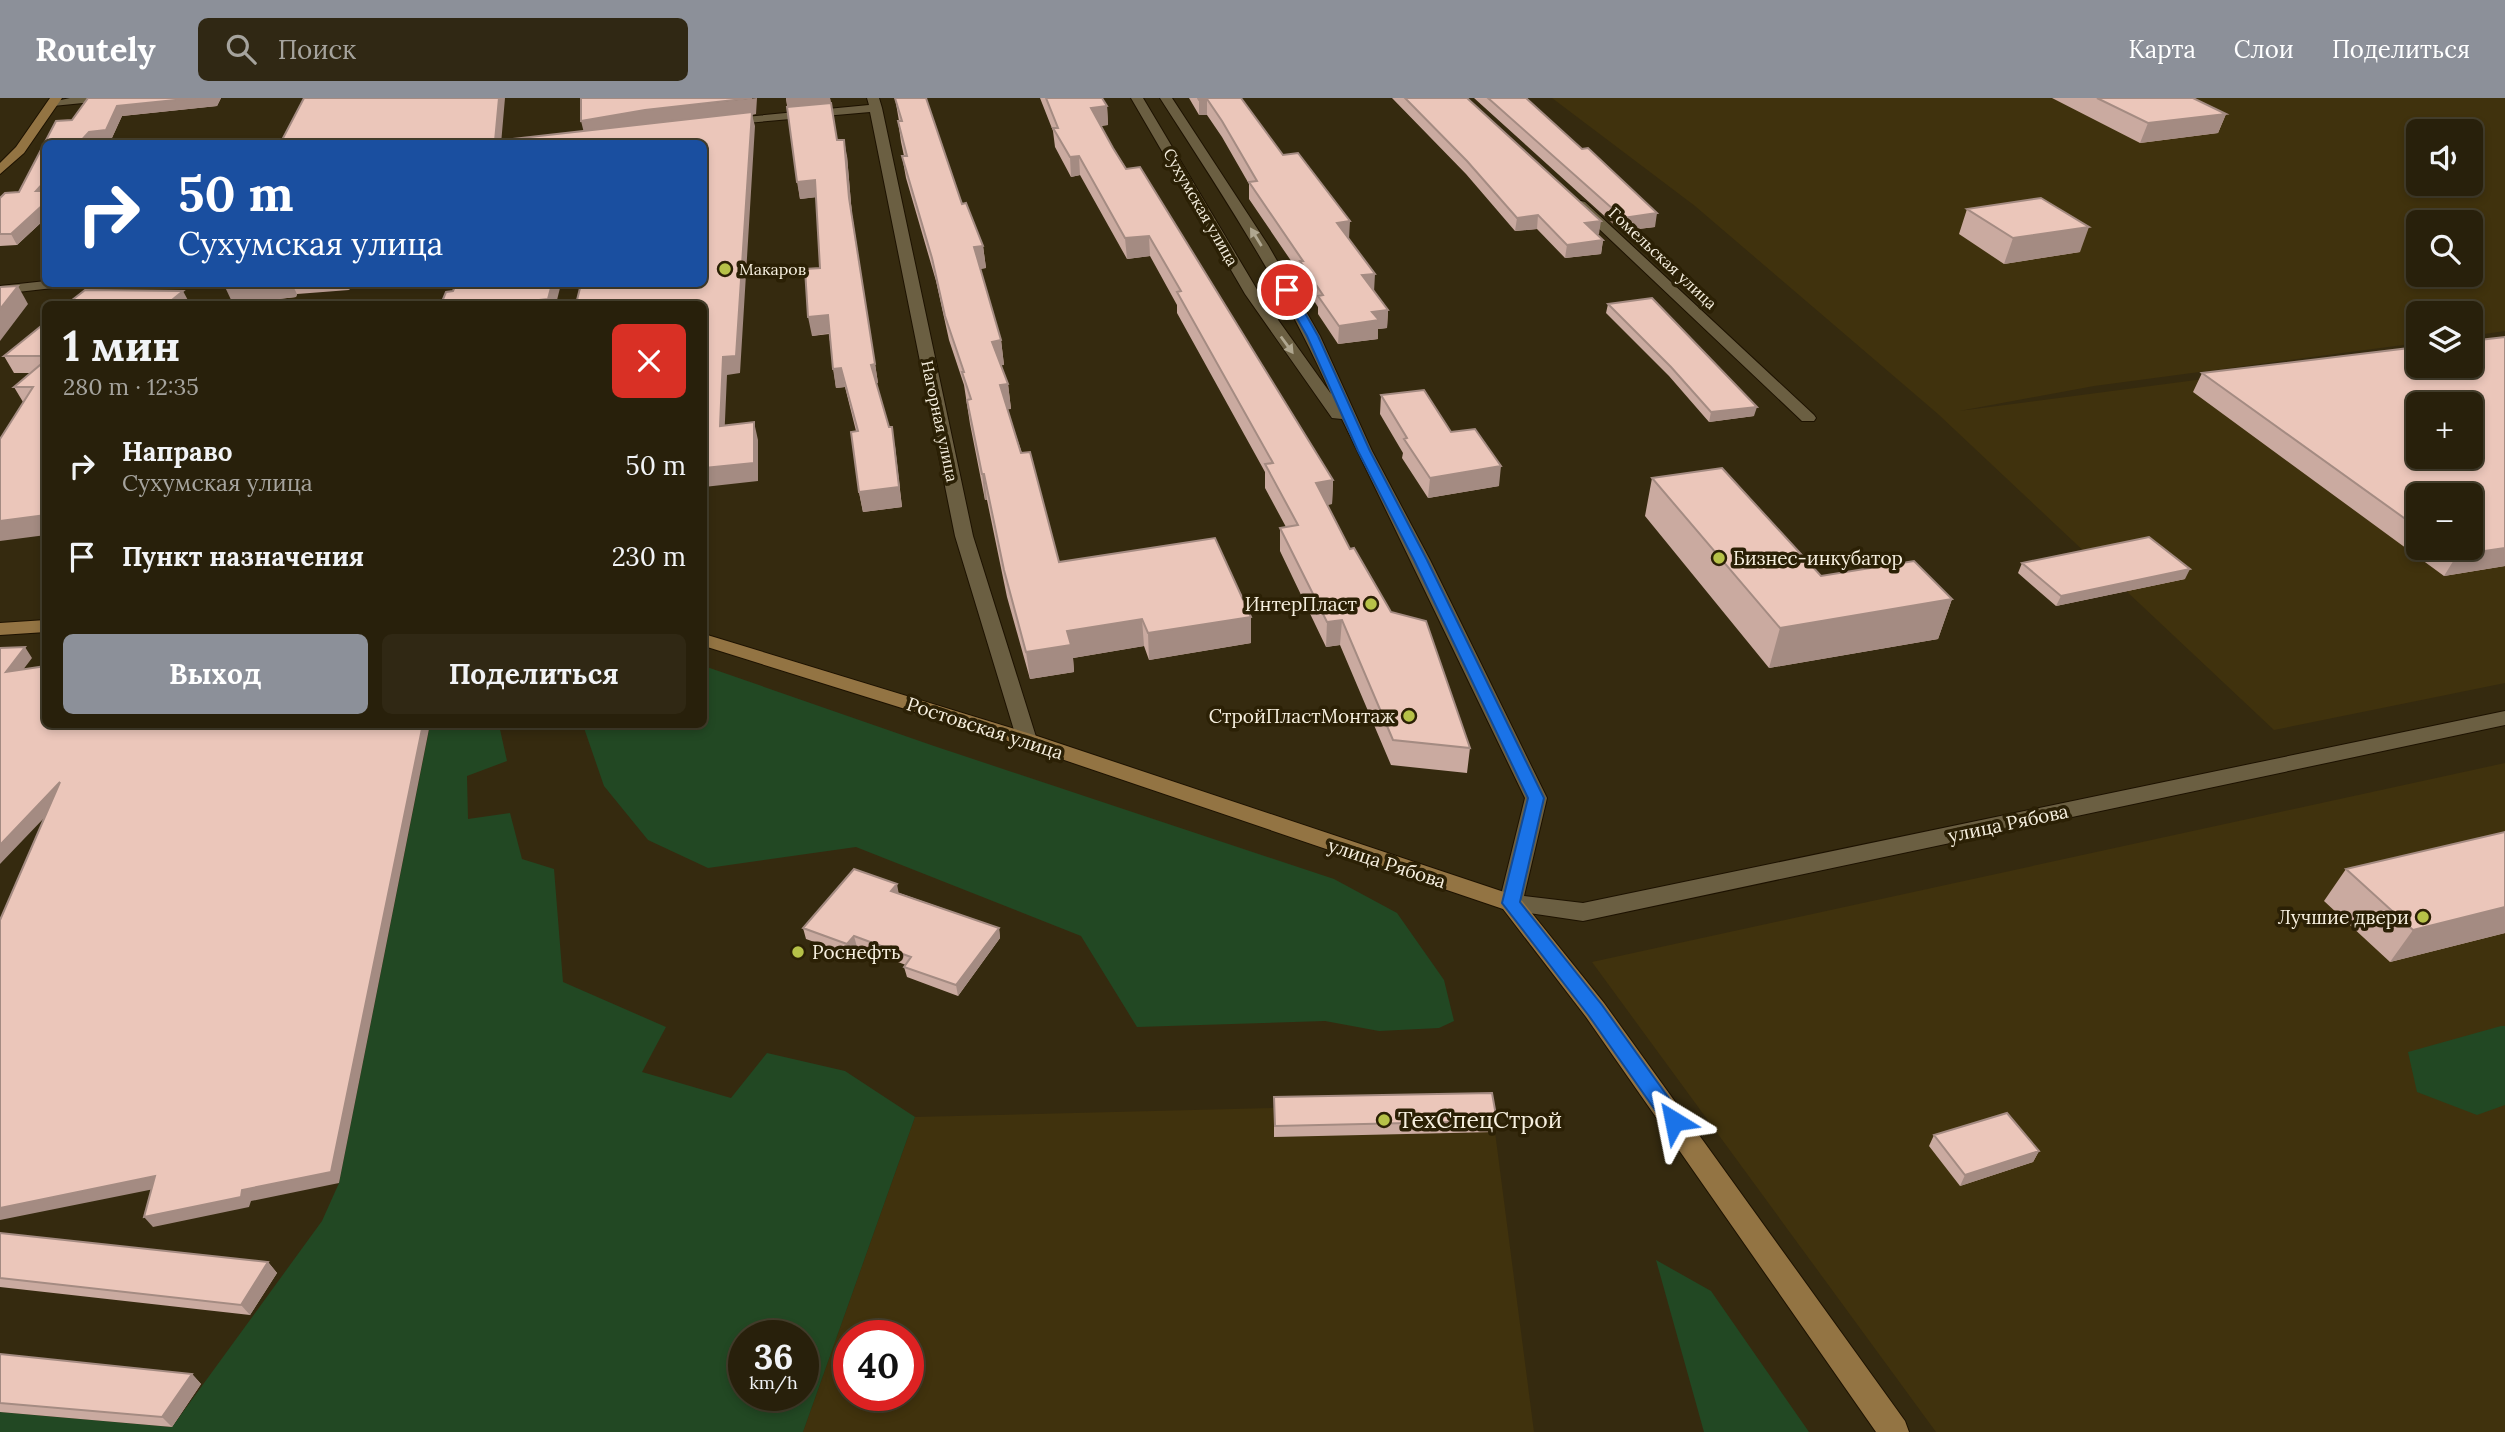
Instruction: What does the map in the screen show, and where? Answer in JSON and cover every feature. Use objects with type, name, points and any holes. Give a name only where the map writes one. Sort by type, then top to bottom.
[{"type":"street","points":[[0,170],[20,150],[55,101],[103,98]]},
{"type":"street","name":"Сухумская улица","points":[[1137,98],[1252,294],[1364,451]]},
{"type":"street","name":"Сухумская улица","points":[[1166,98],[1261,245],[1313,336],[1364,451],[1421,560],[1536,798],[1511,903]]},
{"type":"street","points":[[713,124],[874,103]]},
{"type":"street","name":"Нагорная улица","points":[[874,103],[964,536],[1027,740]]},
{"type":"street","name":"Гомельская улица","points":[[1575,200],[1808,418]]},
{"type":"street","points":[[0,290],[42,285]]},
{"type":"street","points":[[0,629],[42,626]]},
{"type":"street","name":"Ростовская улица","points":[[707,641],[1027,740],[1264,822]]},
{"type":"street","name":"улица Рябова","points":[[1264,822],[1511,903],[1583,912],[2505,718]]},
{"type":"street","points":[[1511,903],[1595,1010],[1894,1432]]},
{"type":"shaded area","points":[[1552,98],[2505,98],[2505,331],[2483,334],[2483,301],[2406,301],[2406,345],[2094,386],[1959,411],[2406,353],[2406,378],[2483,378],[2483,357],[2505,340],[2505,683],[2274,730],[1938,414],[1695,206]]},
{"type":"shaded area","points":[[2505,763],[2505,1432],[1936,1432],[1592,962]]},
{"type":"shaded area","points":[[1274,1108],[1495,1132],[1534,1432],[803,1432],[810,1411],[819,1411],[819,1387],[833,1348],[833,1411],[924,1411],[924,1320],[843,1320],[915,1117]]},
{"type":"green space","points":[[707,667],[934,746],[1334,879],[1397,913],[1444,980],[1454,1021],[1439,1028],[1379,1031],[1325,1021],[1137,1027],[1081,936],[856,847],[708,868],[648,840],[604,786],[584,728],[707,728]]},
{"type":"green space","points":[[429,728],[500,728],[507,761],[467,776],[468,819],[510,813],[522,859],[554,869],[563,982],[666,1027],[642,1072],[731,1098],[767,1053],[845,1071],[915,1117],[843,1320],[833,1320],[833,1348],[819,1387],[819,1320],[728,1320],[728,1411],[810,1411],[803,1432],[0,1432],[0,1412],[172,1427],[322,1221],[339,1183]]},
{"type":"green space","points":[[2505,1026],[2505,1105],[2477,1115],[2417,1092],[2408,1052]]},
{"type":"green space","points":[[1656,1260],[1711,1291],[1809,1432],[1704,1432]]},
{"type":"building","points":[[88,98],[195,98],[117,106],[106,130],[89,132],[82,140],[46,140],[56,121],[72,120]]},
{"type":"building","points":[[304,98],[499,98],[495,140],[282,140]]},
{"type":"building","points":[[581,98],[752,98],[645,110],[581,121]]},
{"type":"building","points":[[895,98],[926,98],[962,204],[966,203],[983,246],[974,247],[1001,340],[992,342],[1008,384],[1000,385],[1021,453],[1030,452],[1059,562],[1215,538],[1251,617],[1148,633],[1142,619],[1067,631],[1071,645],[1026,652],[982,474],[967,400],[971,399],[945,316],[932,258],[902,156],[907,156],[898,121],[902,121]]},
{"type":"building","points":[[1046,98],[1102,98],[1107,106],[1091,108],[1113,148],[1126,169],[1140,167],[1333,480],[1316,483],[1350,549],[1354,548],[1391,612],[1426,621],[1470,748],[1393,740],[1342,620],[1327,622],[1280,528],[1298,525],[1265,464],[1273,463],[1177,292],[1181,291],[1149,236],[1125,238],[1079,156],[1070,157],[1053,128],[1058,128]]},
{"type":"building","points":[[1198,98],[1241,98],[1283,155],[1298,153],[1350,221],[1337,223],[1375,274],[1362,275],[1388,310],[1372,312],[1379,320],[1339,326],[1318,296],[1323,295],[1300,261],[1303,261],[1249,182],[1257,181],[1222,121],[1207,99]]},
{"type":"building","points":[[1405,98],[1467,98],[1601,221],[1585,223],[1603,240],[1567,245],[1538,215],[1517,218],[1467,161]]},
{"type":"building","points":[[1488,98],[1526,98],[1582,149],[1588,148],[1657,213],[1623,218]]},
{"type":"building","points":[[2097,98],[2193,98],[2226,114],[2148,123]]},
{"type":"building","points":[[831,103],[837,140],[844,140],[849,198],[875,364],[871,365],[889,427],[892,427],[899,487],[859,492],[851,432],[858,431],[841,368],[833,369],[828,315],[808,317],[805,269],[820,268],[815,180],[797,182],[787,107]]},
{"type":"building","points":[[752,112],[736,356],[723,357],[720,426],[754,422],[754,463],[707,468],[707,301],[577,301],[580,287],[707,287],[707,140],[504,140]]},
{"type":"building","points":[[42,148],[42,184],[36,191],[42,191],[42,206],[11,234],[0,234],[0,198],[5,193],[19,192]]},
{"type":"building","points":[[2041,198],[2089,227],[2013,238],[1967,209]]},
{"type":"building","points":[[18,286],[0,309],[0,287]]},
{"type":"building","points":[[455,287],[551,287],[548,299],[442,301],[446,292],[453,291]]},
{"type":"building","points":[[85,290],[183,291],[171,301],[71,301]]},
{"type":"building","points":[[1652,298],[1757,407],[1711,412],[1671,367],[1608,304]]},
{"type":"building","points":[[42,325],[42,356],[4,356]]},
{"type":"building","points":[[2505,337],[2505,548],[2483,551],[2483,483],[2406,483],[2406,519],[2202,373],[2406,348],[2406,378],[2483,378],[2483,340]]},
{"type":"building","points":[[42,363],[42,516],[0,521],[0,439],[33,387],[14,387]]},
{"type":"building","points":[[1424,390],[1451,432],[1475,429],[1501,466],[1430,478],[1404,439],[1407,438],[1381,395]]},
{"type":"building","points":[[1722,468],[1821,576],[1914,561],[1952,599],[1780,628],[1652,478]]},
{"type":"building","points":[[2149,537],[2190,569],[2061,596],[2022,563]]},
{"type":"building","points":[[25,647],[6,672],[42,667],[42,728],[422,728],[331,1172],[242,1190],[241,1197],[144,1217],[155,1176],[0,1208],[0,920],[60,782],[0,845],[0,648]]},
{"type":"building","points":[[2505,832],[2505,907],[2413,930],[2346,869]]},
{"type":"building","points":[[854,869],[897,884],[891,891],[999,928],[956,985],[904,967],[911,957],[854,936],[847,944],[803,928]]},
{"type":"building","name":"ТехСпецСтрой","points":[[1492,1093],[1497,1121],[1275,1126],[1274,1097]]},
{"type":"building","points":[[2007,1113],[2039,1151],[1965,1175],[1934,1135]]},
{"type":"building","points":[[0,1233],[268,1262],[241,1305],[0,1278]]},
{"type":"building","points":[[0,1354],[192,1374],[162,1417],[0,1403]]},
{"type":"place","name":"Макаров","points":[[725,269]]},
{"type":"place","name":"Бизнес-инкубатор","points":[[1719,558]]},
{"type":"place","name":"ИнтерПласт","points":[[1371,604]]},
{"type":"place","name":"СтройПластМонтаж","points":[[1409,716]]},
{"type":"place","name":"Лучшие двери","points":[[2423,917]]},
{"type":"place","name":"Роснефть","points":[[798,952]]},
{"type":"place","name":"ТехСпецСтрой","points":[[1384,1120]]},
{"type":"route","points":[[1287,290],[1313,336],[1364,451],[1421,560],[1536,798],[1511,903],[1595,1010],[1674,1121]]}]
